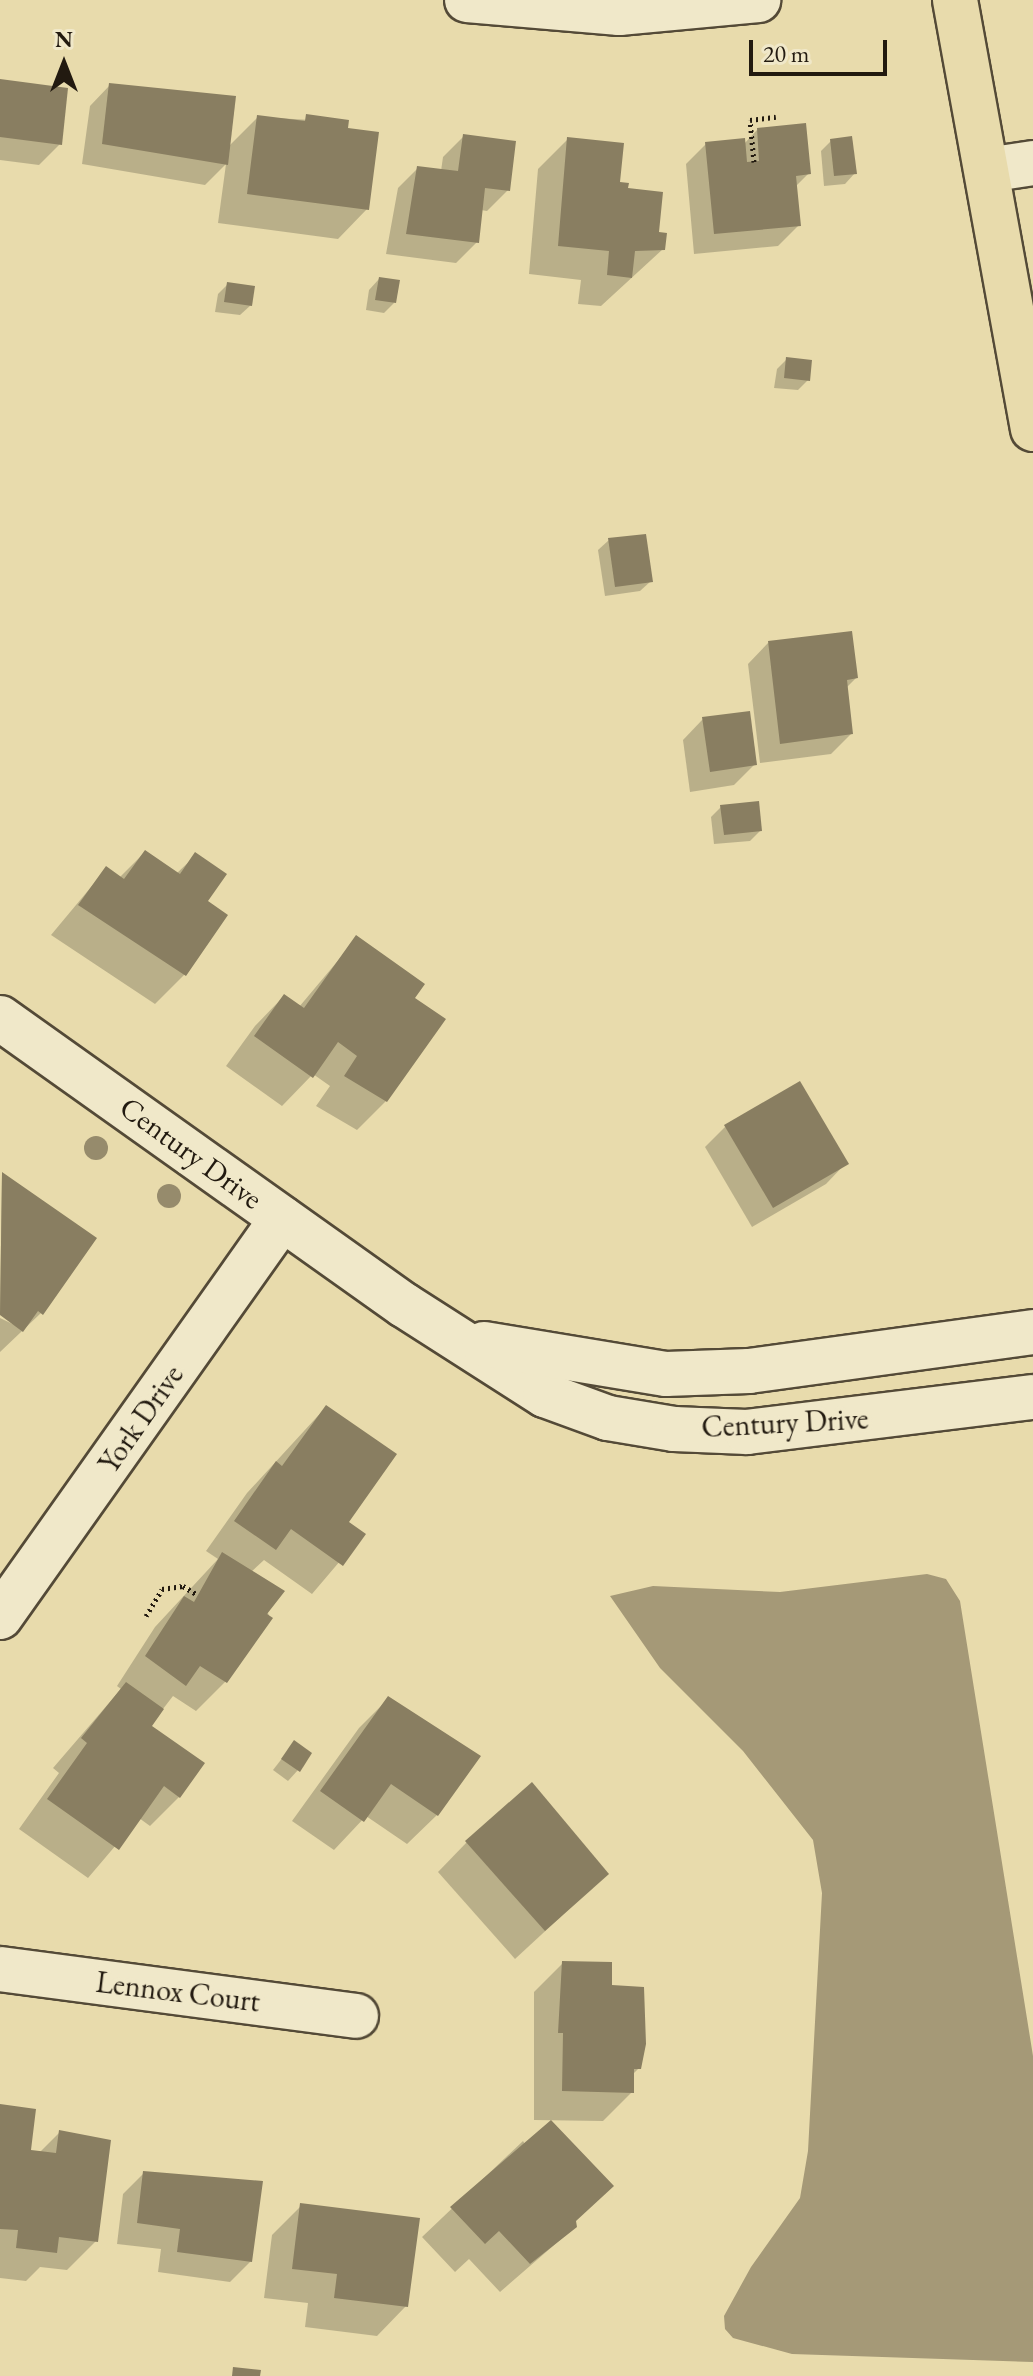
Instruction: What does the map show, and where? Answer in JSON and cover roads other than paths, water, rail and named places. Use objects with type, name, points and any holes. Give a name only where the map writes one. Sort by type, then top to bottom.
[{"type":"main road","points":[[955,0],[1033,429]]},
{"type":"street","points":[[467,0],[619,13],[758,0]]},
{"type":"street","points":[[987,170],[1033,163]]},
{"type":"street","name":"Century Drive","points":[[0,1018],[404,1305],[462,1339],[545,1395],[608,1418],[674,1429],[747,1432],[818,1426],[1033,1397]]},
{"type":"street","name":"York Drive","points":[[0,1617],[282,1219]]},
{"type":"street","name":"Century Drive","points":[[462,1339],[569,1362],[666,1374],[749,1371],[1033,1332]]},
{"type":"street","name":"Lennox Court","points":[[0,1969],[356,2016]]}]
